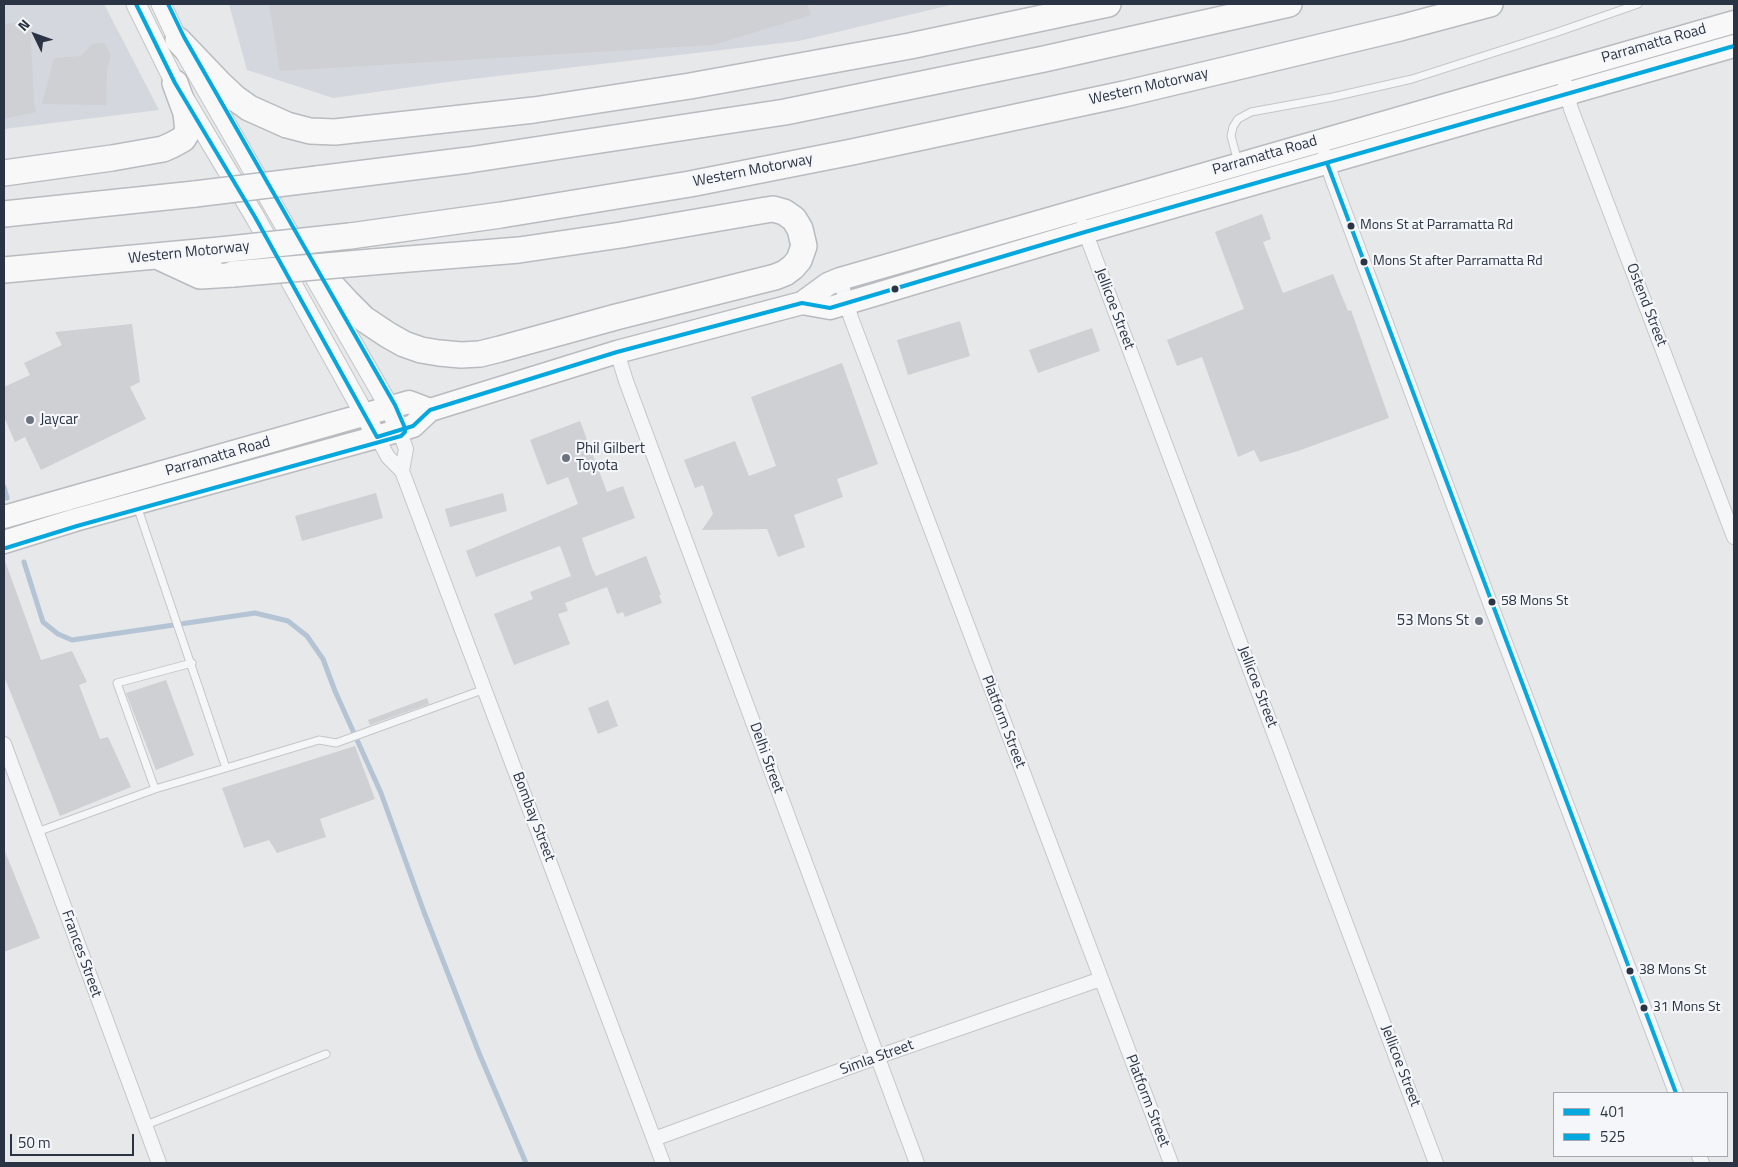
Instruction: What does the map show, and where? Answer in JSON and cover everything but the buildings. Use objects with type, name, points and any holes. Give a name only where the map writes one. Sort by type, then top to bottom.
[{"type":"highway","points":[[178,40],[220,84],[249,108],[287,125],[310,131],[335,132],[534,110],[690,86],[910,46],[1108,4]]},
{"type":"highway","points":[[4,214],[195,194],[469,160],[784,112],[1044,59],[1289,4]]},
{"type":"highway","name":"Western Motorway","points":[[4,270],[350,236],[501,215],[681,185],[852,152],[1124,94],[1400,28],[1490,4]]},
{"type":"highway","name":"Parramatta Road","points":[[802,303],[830,308],[847,303],[1082,222],[1242,175],[1320,140],[1734,22]]},
{"type":"highway","name":"Parramatta Road","points":[[1242,175],[1327,163],[1734,46]]},
{"type":"highway","points":[[4,173],[112,158],[163,149],[172,145],[183,139],[188,131],[186,113],[175,83]]},
{"type":"highway","points":[[158,256],[200,276],[233,274],[372,262],[520,250],[773,209],[784,212],[794,219],[800,229],[804,246],[799,260],[793,267],[775,277],[480,354],[461,355],[421,350],[388,336],[364,319],[352,307],[297,248]]},
{"type":"highway","name":"Parramatta Road","points":[[4,542],[412,426],[430,410],[617,352],[802,303],[828,284],[840,279],[1082,222]]},
{"type":"highway","name":"Parramatta Road","points":[[4,517],[366,416],[409,402],[430,410]]},
{"type":"main road","points":[[136,4],[175,83],[260,225],[377,437]]},
{"type":"main road","points":[[161,4],[178,40],[390,408],[399,430]]},
{"type":"street","name":"Ostend Street","points":[[1562,71],[1567,94],[1734,537]]},
{"type":"street","points":[[1320,140],[1676,1092]]},
{"type":"street","name":"Jellicoe Street","points":[[1082,222],[1436,1163]]},
{"type":"street","name":"Platform Street","points":[[840,279],[847,303],[1170,1163]]},
{"type":"street","name":"Delhi Street","points":[[617,352],[629,391],[917,1163]]},
{"type":"street","name":"Bombay Street","points":[[399,430],[406,450],[402,471]]},
{"type":"street","name":"Bombay Street","points":[[377,437],[388,456],[402,471],[662,1163]]},
{"type":"street","name":"Frances Street","points":[[4,744],[7,762],[37,832],[159,1163]]},
{"type":"street","name":"Simla Street","points":[[654,1139],[877,1057],[1100,979]]},
{"type":"lane","points":[[1242,175],[1231,136],[1233,127],[1238,120],[1251,112],[1334,97],[1412,79],[1638,4]]},
{"type":"lane","points":[[136,504],[192,663],[226,768]]},
{"type":"lane","points":[[154,789],[117,683],[192,663]]},
{"type":"lane","points":[[37,832],[154,789],[319,740],[336,743],[485,689]]},
{"type":"lane","points":[[146,1125],[326,1054]]},
{"type":"shaded area","points":[[4,4],[104,4],[159,110],[4,129]]},
{"type":"shaded area","points":[[229,4],[955,4],[799,41],[455,81],[333,98],[247,70]]},
{"type":"waterway","points":[[4,487],[7,498]]},
{"type":"waterway","points":[[24,562],[43,622],[58,634],[72,640],[255,613],[288,621],[307,636],[323,659],[335,691],[381,793],[424,912],[479,1053],[526,1163]]},
{"type":"transit line","name":"401","points":[[136,4],[175,83],[255,217],[377,437],[413,426],[430,410],[617,352],[802,303],[830,308],[1085,232],[1734,46]]},
{"type":"transit line","name":"525","points":[[6,548],[77,526],[401,436],[405,432],[395,405],[184,37],[168,4]]},
{"type":"transit line","name":"401","points":[[1327,163],[1676,1092]]},
{"type":"place","name":"Mons St at Parramatta Rd","points":[[1351,226]]},
{"type":"place","name":"Mons St after Parramatta Rd","points":[[1364,262]]},
{"type":"place","name":"Jaycar","points":[[30,420]]},
{"type":"place","name":"Phil Gilbert Toyota","points":[[566,458]]},
{"type":"place","name":"58 Mons St","points":[[1492,602]]},
{"type":"place","name":"53 Mons St","points":[[1479,621]]},
{"type":"place","name":"38 Mons St","points":[[1630,971]]},
{"type":"place","name":"31 Mons St","points":[[1644,1008]]}]
